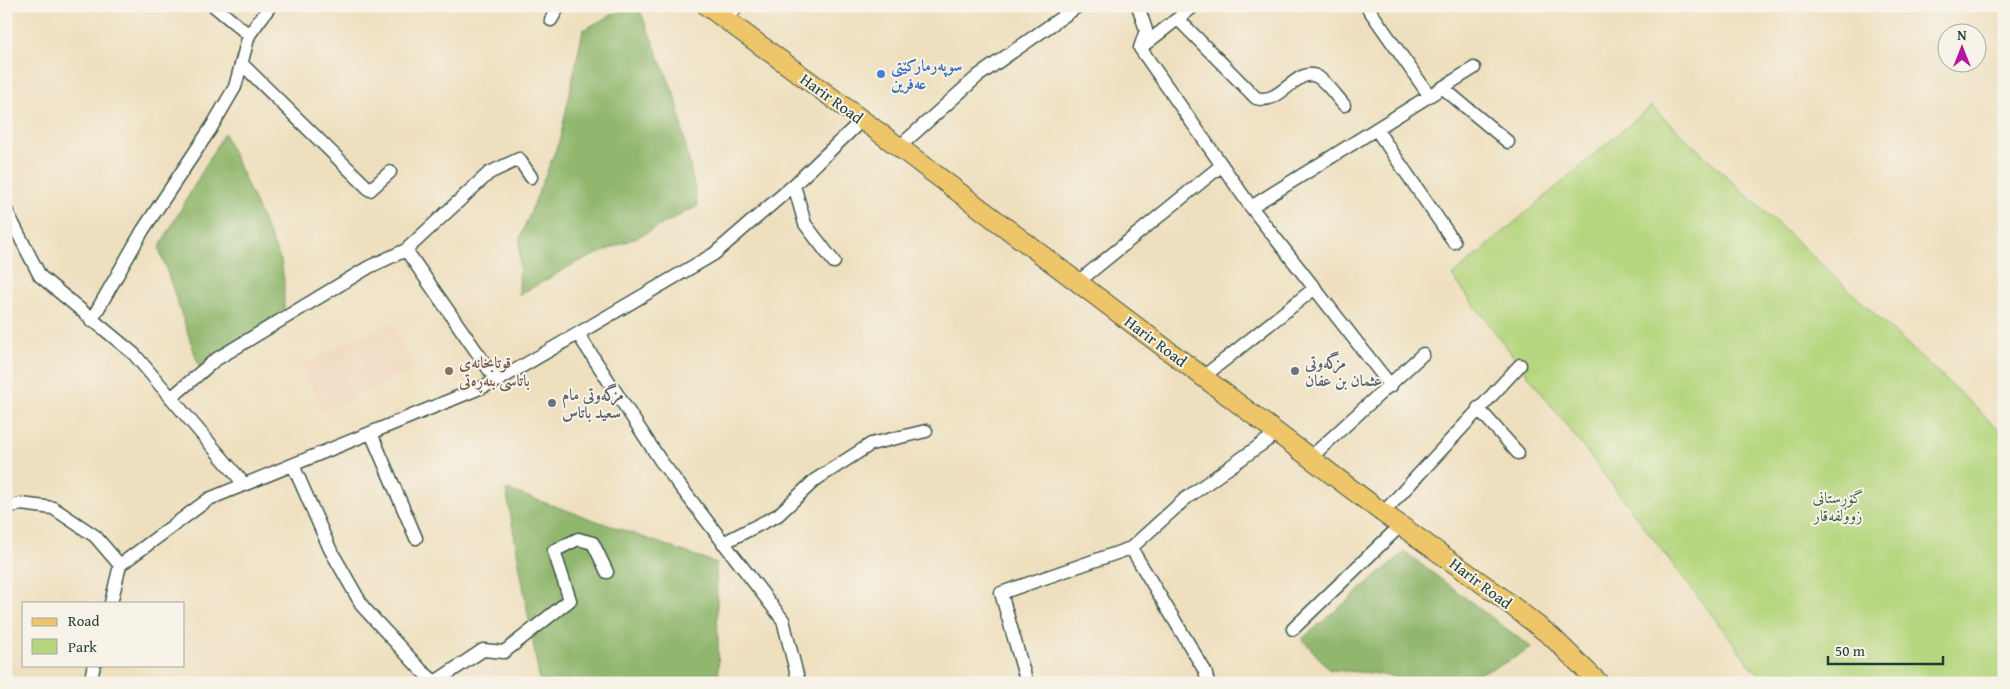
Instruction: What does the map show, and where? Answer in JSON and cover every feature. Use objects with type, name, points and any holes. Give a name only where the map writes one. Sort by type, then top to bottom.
[{"type":"main road","name":"Harir Road","points":[[708,6],[731,13],[862,120],[1383,513],[1552,637],[1599,683]]},
{"type":"street","points":[[214,6],[249,35]]},
{"type":"street","points":[[92,321],[143,230],[211,128],[235,86],[249,35],[270,6]]},
{"type":"street","points":[[551,20],[558,6]]},
{"type":"street","points":[[899,147],[978,76],[1078,6]]},
{"type":"street","points":[[1138,6],[1146,30],[1140,48]]},
{"type":"street","points":[[1140,48],[1194,6]]},
{"type":"street","points":[[1368,8],[1430,95]]},
{"type":"street","points":[[1178,19],[1256,98],[1264,101],[1271,99],[1304,76],[1310,74],[1317,77],[1344,105]]},
{"type":"street","points":[[1140,48],[1251,207],[1391,386]]},
{"type":"street","points":[[242,65],[370,190],[390,172]]},
{"type":"street","points":[[1251,207],[1474,68]]},
{"type":"street","points":[[1443,88],[1508,142]]},
{"type":"street","points":[[111,602],[120,565],[209,500],[497,381],[578,334],[714,254],[794,185],[862,120]]},
{"type":"street","points":[[1376,129],[1454,242]]},
{"type":"street","points":[[171,398],[215,360],[369,267],[406,250],[489,172],[519,159],[530,177]]},
{"type":"street","points":[[1078,282],[1222,165]]},
{"type":"street","points":[[794,185],[805,224],[834,262]]},
{"type":"street","points":[[6,210],[40,276],[134,354],[245,485]]},
{"type":"street","points":[[406,250],[497,381]]},
{"type":"street","points":[[1203,377],[1314,288]]},
{"type":"street","points":[[578,334],[660,460],[783,620],[799,683]]},
{"type":"street","points":[[1310,458],[1391,386],[1423,354]]},
{"type":"street","points":[[1383,513],[1478,408],[1520,365]]},
{"type":"street","points":[[1478,408],[1518,453]]},
{"type":"street","points":[[724,543],[778,515],[815,480],[871,444],[926,431]]},
{"type":"street","points":[[1027,683],[1001,593],[1131,548],[1185,499],[1273,436],[1274,431]]},
{"type":"street","points":[[371,433],[416,538]]},
{"type":"street","points":[[293,465],[330,549],[363,607],[422,671],[436,683],[483,650],[504,652],[570,600],[554,551],[578,539],[593,543],[607,572]]},
{"type":"street","points":[[6,507],[21,504],[53,508],[95,536],[120,565]]},
{"type":"street","points":[[1293,630],[1401,525]]},
{"type":"street","points":[[1131,548],[1205,671],[1208,683]]},
{"type":"street","points":[[90,683],[94,666]]},
{"type":"shaded area","points":[[392,323],[414,369],[323,412],[301,365]]},
{"type":"green space","points":[[629,6],[638,6],[676,98],[698,206],[640,236],[576,263],[519,295],[520,238],[560,139],[583,30]]},
{"type":"green space","name":"گۆڕستانی زوولفەقار","points":[[1651,106],[2004,434],[2004,683],[1764,683],[1452,276]]},
{"type":"green space","points":[[224,133],[281,261],[284,280],[284,314],[204,381],[159,248]]},
{"type":"green space","points":[[506,489],[716,563],[719,683],[540,683]]},
{"type":"green space","points":[[1405,552],[1532,648],[1497,667],[1450,683],[1428,683],[1372,673],[1330,670],[1302,639]]},
{"type":"place","name":"سوپەرمارکێتی عەفرین","points":[[881,74]]},
{"type":"place","name":"قوتابخانەی باتاسی بنەڕەتی","points":[[449,371]]},
{"type":"place","name":"مزگەوتی عثمان بن عفان","points":[[1295,371]]},
{"type":"place","name":"مزگەوتی مام سعید باتاس","points":[[552,403]]}]
